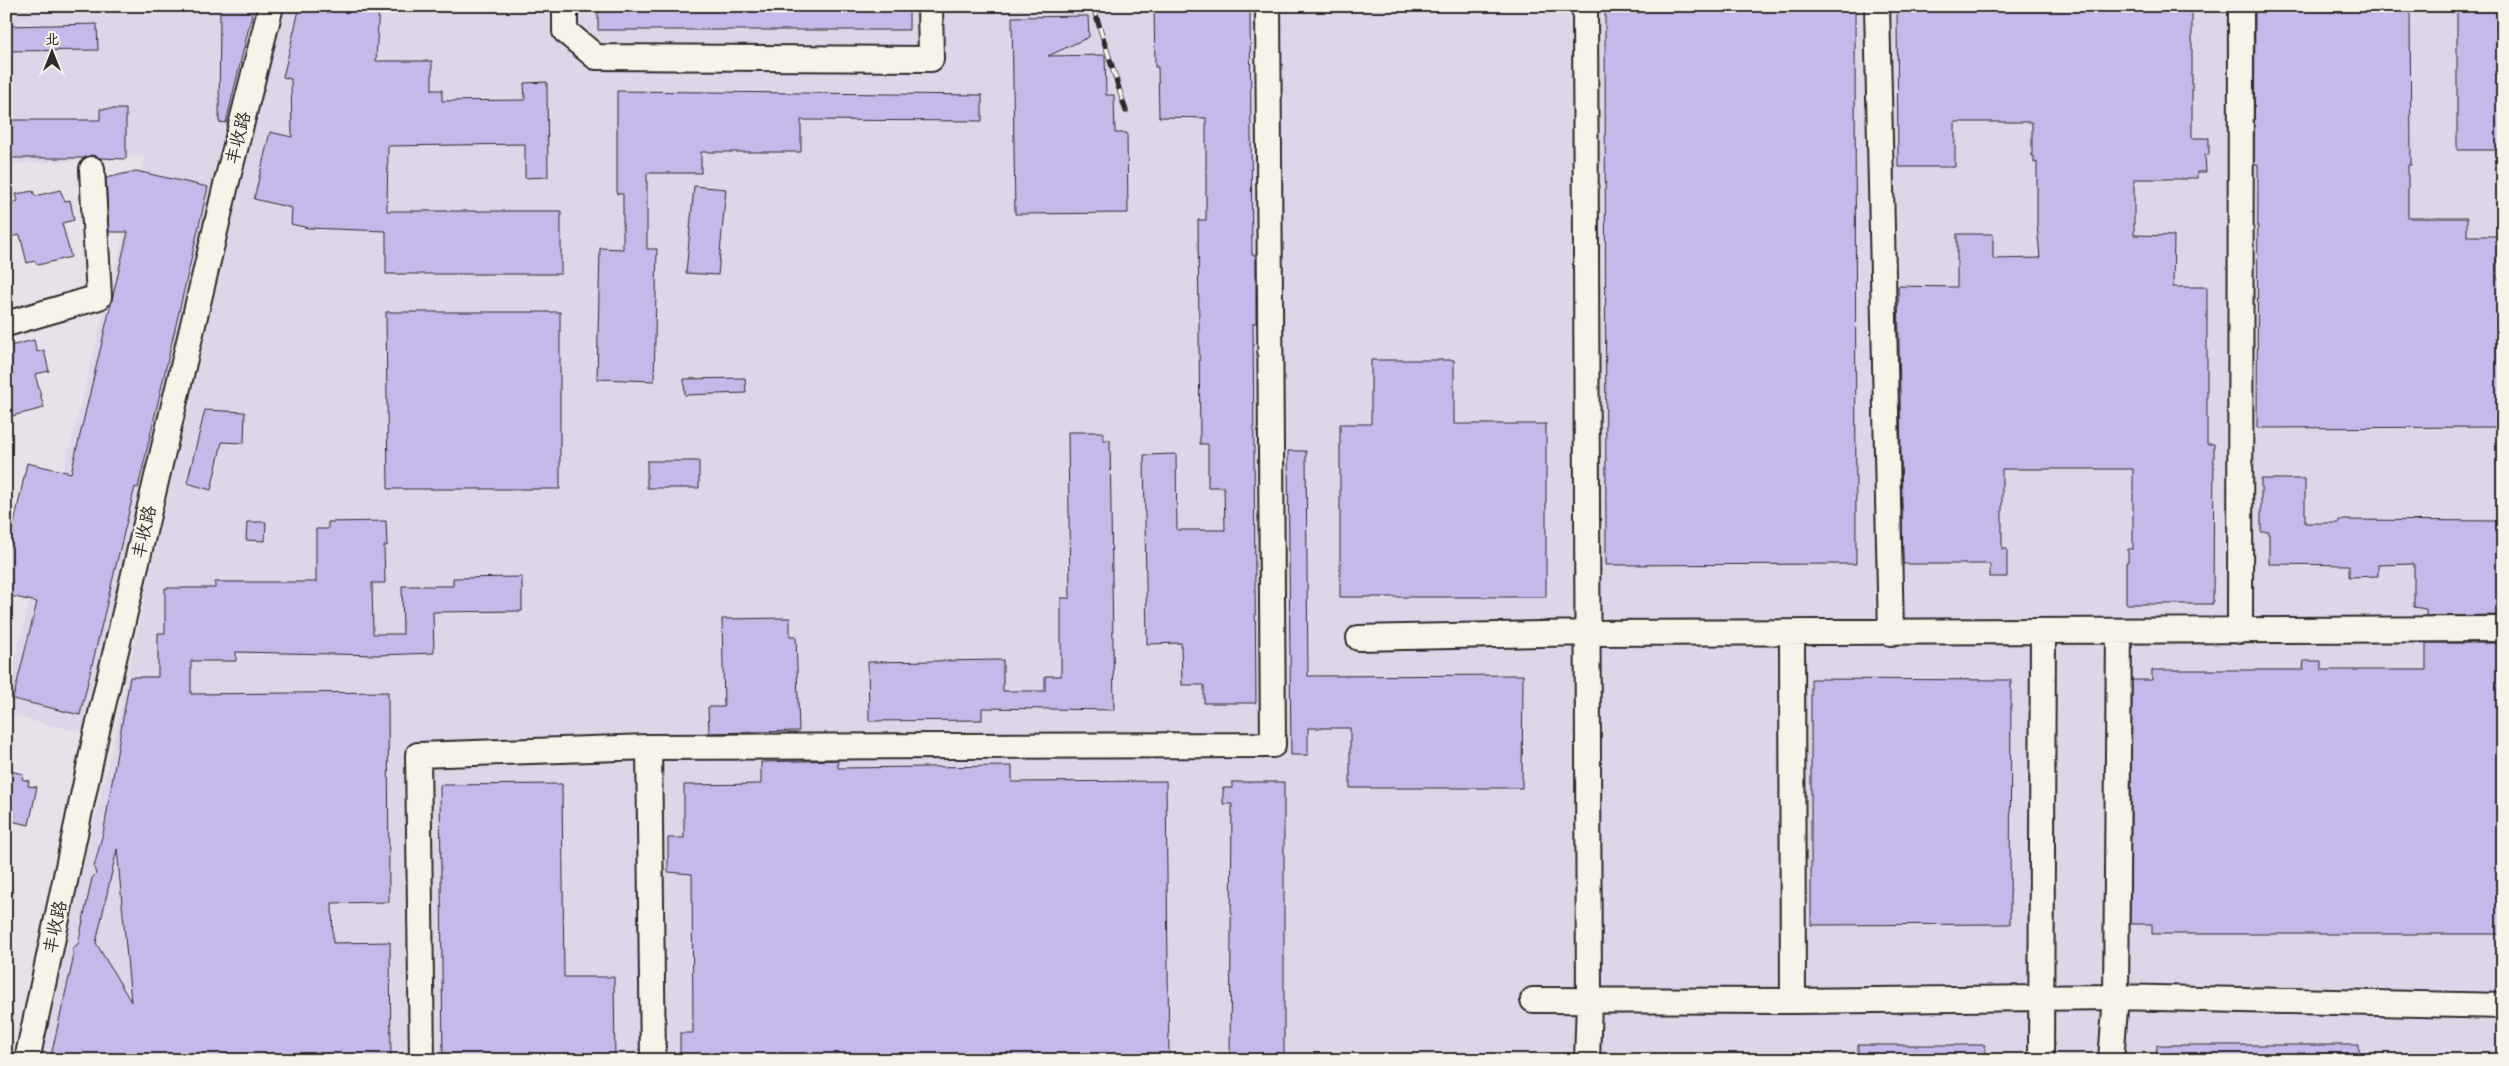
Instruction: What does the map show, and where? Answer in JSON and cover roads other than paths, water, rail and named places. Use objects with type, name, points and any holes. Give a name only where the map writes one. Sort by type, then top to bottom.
[{"type":"street","name":"丰收路","points":[[26,1060],[96,735],[225,189],[271,6]]},
{"type":"street","points":[[565,6],[565,31],[596,57],[931,59],[930,6]]},
{"type":"street","points":[[422,1060],[418,755],[649,747],[1272,745],[1268,6]]},
{"type":"street","points":[[1585,6],[1589,1002],[1587,1060]]},
{"type":"street","points":[[1877,6],[1891,633]]},
{"type":"street","points":[[2240,631],[2242,6]]},
{"type":"street","points":[[6,324],[99,298],[92,169]]},
{"type":"street","points":[[1359,638],[1588,633],[1792,634],[2119,630],[2503,629]]},
{"type":"street","points":[[2111,1060],[2116,997],[2119,630]]},
{"type":"street","points":[[2041,1060],[2043,632]]},
{"type":"street","points":[[1792,634],[1793,1001]]},
{"type":"street","points":[[649,747],[653,1060]]},
{"type":"street","points":[[1533,1000],[1589,1002],[1793,1001],[2116,997],[2503,1006]]},
{"type":"railway","points":[[1093,6],[1126,111]]}]
